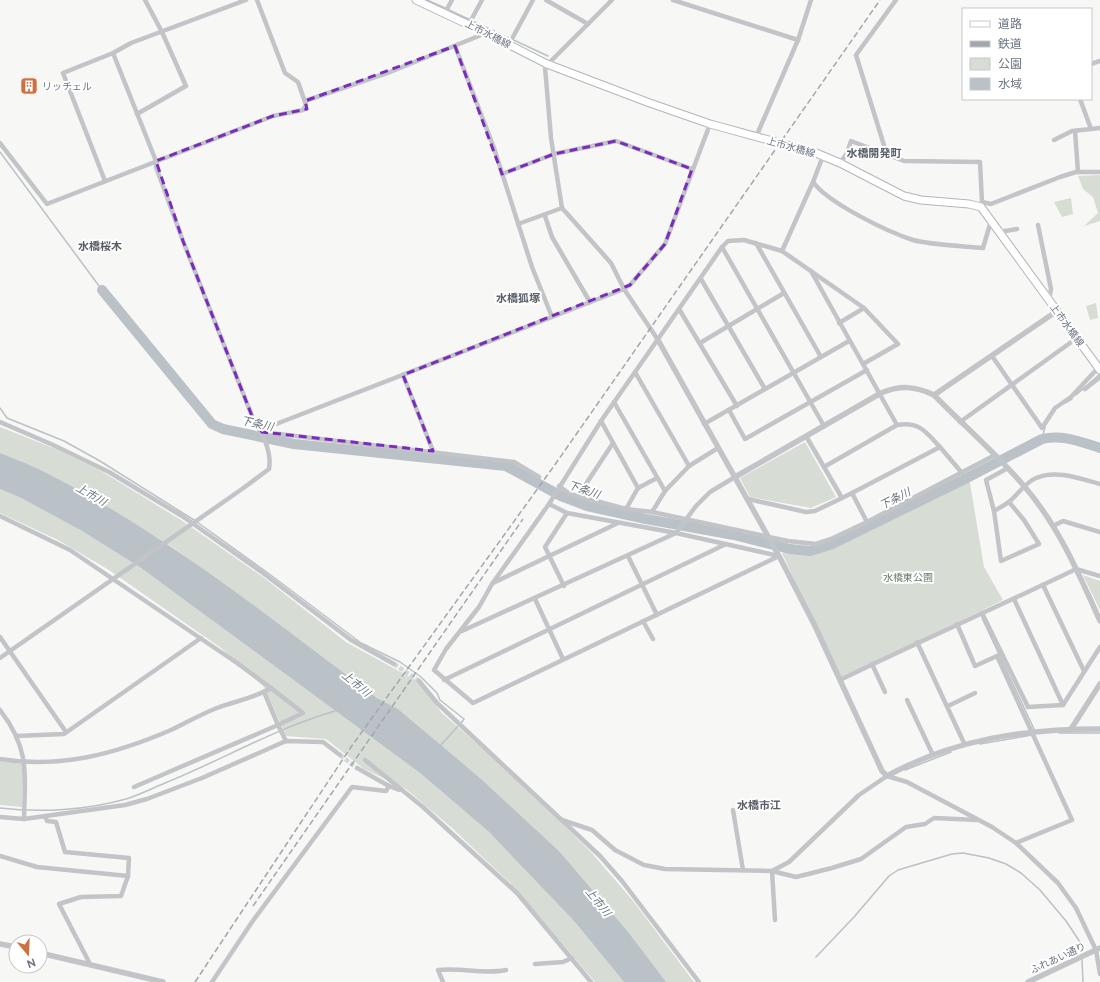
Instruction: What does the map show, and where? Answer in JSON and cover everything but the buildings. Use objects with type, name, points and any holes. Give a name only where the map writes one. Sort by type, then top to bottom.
[{"type":"main road","name":"上市水橋線","points":[[416,0],[430,2],[445,13],[547,64],[710,124],[756,137],[781,142],[823,156],[840,163],[904,196],[921,200],[982,205],[991,221],[1099,369]]},
{"type":"street","points":[[137,114],[186,86],[162,32],[145,0]]},
{"type":"street","points":[[105,181],[63,73],[113,53],[131,43],[246,0]]},
{"type":"street","points":[[0,143],[47,204],[273,116],[303,110],[306,105],[298,82],[285,73],[257,0]]},
{"type":"street","points":[[445,13],[452,0]]},
{"type":"street","points":[[469,24],[482,0]]},
{"type":"street","points":[[513,37],[532,0]]},
{"type":"street","points":[[546,0],[588,24]]},
{"type":"street","points":[[612,0],[545,67],[546,92],[562,208],[611,263],[624,289],[658,340],[704,424],[770,538],[840,680],[882,771],[887,776],[907,782],[979,820],[1016,843],[1058,884],[1076,908],[1098,949],[1100,974]]},
{"type":"street","points":[[673,0],[798,40]]},
{"type":"street","points":[[756,137],[798,40],[811,0]]},
{"type":"street","points":[[887,155],[856,55],[896,0]]},
{"type":"street","points":[[305,101],[390,72],[486,33]]},
{"type":"street","points":[[455,46],[502,174],[532,267],[552,317]]},
{"type":"street","points":[[0,658],[269,469],[270,463],[262,432],[254,420],[183,241],[156,167],[156,161],[113,53]]},
{"type":"street","points":[[1080,100],[1091,129]]},
{"type":"street","points":[[262,432],[271,426],[624,289],[630,285],[665,244],[710,124]]},
{"type":"street","points":[[1054,140],[1075,131],[1100,128]]},
{"type":"street","points":[[1075,131],[1078,172]]},
{"type":"street","points":[[502,174],[554,154],[616,141],[692,169]]},
{"type":"street","points":[[840,163],[847,153],[851,141],[904,161],[980,162],[982,205],[991,204],[1060,177],[1078,172],[1100,172]]},
{"type":"street","points":[[782,251],[823,156]]},
{"type":"street","points":[[813,182],[835,201],[883,227],[914,240],[983,248],[991,221]]},
{"type":"street","points":[[518,224],[545,216],[562,208]]},
{"type":"street","points":[[545,216],[552,237],[590,302]]},
{"type":"street","points":[[1038,225],[1051,289],[1049,301]]},
{"type":"street","points":[[999,232],[1017,229]]},
{"type":"street","points":[[778,554],[473,703],[434,670],[446,649],[479,607],[492,584],[550,502],[600,421],[722,247],[728,241],[737,239],[756,242],[782,251],[864,308],[898,344],[863,364]]},
{"type":"street","points":[[756,242],[821,357]]},
{"type":"street","points":[[722,247],[824,426]]},
{"type":"street","points":[[810,270],[849,341],[881,393],[897,425]]},
{"type":"street","points":[[701,279],[765,389]]},
{"type":"street","points":[[700,343],[784,293]]},
{"type":"street","points":[[839,323],[864,308]]},
{"type":"street","points":[[679,309],[737,406]]},
{"type":"street","points":[[934,394],[1057,311]]},
{"type":"street","points":[[960,422],[1077,338]]},
{"type":"street","points":[[704,424],[849,341]]},
{"type":"street","points":[[992,356],[1042,428],[1055,408],[1071,398],[1099,369]]},
{"type":"street","points":[[729,410],[745,439],[867,370]]},
{"type":"street","points":[[635,372],[689,466]]},
{"type":"street","points":[[403,375],[433,451]]},
{"type":"street","points":[[1085,389],[1100,377]]},
{"type":"street","points":[[460,632],[564,586],[677,532],[696,506],[710,492],[881,393],[894,388],[909,386],[934,394],[1025,487],[1053,526],[1076,569],[1100,621]]},
{"type":"street","points":[[614,402],[665,491]]},
{"type":"street","points":[[600,421],[638,488]]},
{"type":"street","points":[[0,422],[51,444],[109,472],[192,524],[263,573],[350,640],[394,664]]},
{"type":"street","points":[[824,467],[897,425],[920,426],[962,473]]},
{"type":"street","points":[[262,432],[433,451],[514,462],[539,477]]},
{"type":"street","points":[[806,436],[842,498]]},
{"type":"street","points":[[578,496],[613,443]]},
{"type":"street","points":[[748,499],[806,512],[815,511],[940,447]]},
{"type":"street","points":[[652,512],[665,491],[689,466],[718,448]]},
{"type":"street","points":[[558,488],[570,494],[626,509],[652,512],[686,521],[770,538],[816,544],[831,539],[867,522],[962,473],[997,457]]},
{"type":"street","points":[[1007,467],[986,480],[994,511],[1001,561],[1039,544],[1024,520],[1009,502]]},
{"type":"street","points":[[994,511],[1009,502],[1035,478],[1060,475],[1100,484]]},
{"type":"street","points":[[626,509],[638,488],[657,478]]},
{"type":"street","points":[[852,493],[867,522]]},
{"type":"street","points":[[550,502],[567,513],[677,532],[726,544],[778,554]]},
{"type":"street","points":[[564,586],[545,547],[567,513]]},
{"type":"street","points":[[0,516],[70,550],[115,577],[271,688],[303,713],[134,787]]},
{"type":"street","points":[[1053,526],[1063,520],[1100,532]]},
{"type":"street","points":[[492,584],[618,523]]},
{"type":"street","points":[[444,680],[726,544]]},
{"type":"street","points":[[628,556],[657,614]]},
{"type":"street","points":[[840,680],[956,624],[1014,599],[1076,569],[1100,576]]},
{"type":"street","points":[[1043,585],[1084,671]]},
{"type":"street","points":[[535,599],[563,659]]},
{"type":"street","points":[[1014,599],[1063,705]]},
{"type":"street","points":[[982,613],[1072,820],[1016,843]]},
{"type":"street","points":[[643,621],[653,639]]},
{"type":"street","points":[[956,624],[975,666],[999,655]]},
{"type":"street","points":[[0,637],[66,732]]},
{"type":"street","points":[[16,736],[66,732],[201,638]]},
{"type":"street","points":[[918,642],[964,743]]},
{"type":"street","points":[[1063,705],[1100,647]]},
{"type":"street","points":[[999,655],[1028,707],[1063,705]]},
{"type":"street","points":[[872,664],[885,692]]},
{"type":"street","points":[[419,681],[437,703],[600,856],[622,881],[699,982]]},
{"type":"street","points":[[1070,729],[1100,684]]},
{"type":"street","points":[[0,759],[25,763],[74,761],[111,753],[170,730],[217,708],[264,692],[271,688]]},
{"type":"street","points":[[264,692],[286,741]]},
{"type":"street","points":[[948,706],[975,693]]},
{"type":"street","points":[[907,700],[933,755]]},
{"type":"street","points":[[0,710],[16,736],[25,763],[24,819]]},
{"type":"street","points":[[772,871],[789,862],[858,795],[887,776],[933,755],[964,743],[1032,731],[1100,729]]},
{"type":"street","points":[[0,817],[24,819],[103,808],[147,799],[227,767],[286,741],[323,742],[340,755]]},
{"type":"street","points":[[365,760],[456,836],[517,893],[591,982]]},
{"type":"street","points":[[357,768],[389,786],[403,791]]},
{"type":"street","points":[[212,982],[252,922],[352,787],[386,791],[389,786]]},
{"type":"street","points":[[733,810],[743,870]]},
{"type":"street","points":[[45,816],[47,821],[56,822],[65,852],[129,858],[128,876],[121,896],[82,897],[59,904],[90,964]]},
{"type":"street","points":[[562,820],[592,830],[615,850],[644,865],[665,869],[772,871],[796,877],[861,859],[906,827],[925,824],[934,818],[979,820]]},
{"type":"street","points":[[0,856],[37,867],[128,876]]},
{"type":"street","points":[[772,871],[775,920]]},
{"type":"street","name":"ふれあい通り","points":[[1028,982],[1098,949]]},
{"type":"street","points":[[48,955],[163,982]]},
{"type":"street","points":[[535,964],[563,962],[572,958]]},
{"type":"street","points":[[443,982],[438,970],[447,969],[494,973],[506,970]]},
{"type":"highlighted area","points":[[455,46],[502,174],[554,154],[616,141],[692,169],[665,244],[630,285],[403,375],[433,451],[262,432],[254,421],[183,241],[156,161],[273,116],[307,109],[305,101]]},
{"type":"green space","points":[[1100,175],[1100,221],[1084,226],[1098,213],[1093,197],[1083,189],[1078,176]]},
{"type":"green space","points":[[1071,198],[1073,214],[1062,217],[1054,202]]},
{"type":"green space","points":[[1096,303],[1098,318],[1090,320],[1086,306]]},
{"type":"green space","points":[[0,427],[56,449],[101,471],[181,520],[263,577],[346,642],[417,681],[442,713],[514,776],[591,852],[634,902],[694,982],[666,982],[560,852],[441,745],[398,709],[377,698],[171,546],[100,502],[0,453]]},
{"type":"green space","points":[[805,442],[836,497],[811,508],[750,497],[740,478]]},
{"type":"green space","name":"水橋東公園","points":[[969,477],[984,567],[1003,600],[840,680],[782,553],[790,549],[810,551],[830,545]]},
{"type":"green space","points":[[0,489],[21,498],[82,531],[141,568],[420,773],[489,832],[574,921],[624,982],[595,982],[510,883],[452,828],[406,789],[364,769],[326,739],[286,736],[264,687],[221,648],[109,570],[58,540],[0,513]]},
{"type":"green space","points":[[1083,575],[1100,581],[1100,610]]},
{"type":"green space","points":[[0,761],[23,764],[22,807],[0,805]]},
{"type":"water","name":"上市川","points":[[0,453],[44,472],[136,524],[218,579],[377,698],[398,709],[482,780],[560,852],[628,932],[666,982],[624,982],[574,921],[489,832],[420,773],[141,568],[82,531],[21,498],[0,489]]},
{"type":"waterway","points":[[427,0],[445,8]]},
{"type":"waterway","points":[[449,10],[548,56]]},
{"type":"waterway","points":[[0,152],[102,290]]},
{"type":"waterway","name":"下条川","points":[[102,290],[212,424],[223,429],[294,444],[506,466],[561,496],[587,506],[646,519],[734,535],[790,549],[810,551],[830,545],[963,480],[1042,439],[1057,437],[1065,438],[1100,448]]},
{"type":"waterway","points":[[1076,395],[1100,374]]},
{"type":"waterway","points":[[1065,403],[1072,399]]},
{"type":"waterway","points":[[0,408],[7,418],[64,441],[100,461],[194,520]]},
{"type":"waterway","points":[[1042,439],[1045,427]]},
{"type":"waterway","points":[[197,522],[361,643],[400,662],[421,677],[437,693],[440,700],[464,719],[461,723]]},
{"type":"waterway","points":[[982,618],[1035,731]]},
{"type":"waterway","points":[[0,808],[16,810],[64,810],[96,806],[126,799],[186,774],[292,726],[335,711]]},
{"type":"waterway","points":[[441,745],[458,726]]},
{"type":"waterway","points":[[1059,733],[1100,733]]},
{"type":"waterway","points":[[980,744],[1032,735]]},
{"type":"waterway","points":[[905,770],[951,752]]},
{"type":"waterway","points":[[816,957],[854,917],[889,876],[898,870],[952,854],[963,853],[989,858],[1006,864],[1021,873],[1040,890],[1066,921],[1082,945],[1082,955]]},
{"type":"waterway","points":[[1082,959],[1083,982]]},
{"type":"tunnel","points":[[394,664],[419,681]]},
{"type":"tunnel","points":[[340,755],[357,768]]},
{"type":"railway","points":[[195,982],[351,747],[554,466],[880,0]]},
{"type":"railway","points":[[253,906],[523,519]]},
{"type":"place","name":"リッチェル","points":[[29,86]]},
{"type":"district","name":"水橋開発町","points":[[874,153]]},
{"type":"district","name":"水橋桜木","points":[[100,246]]},
{"type":"district","name":"水橋狐塚","points":[[518,298]]},
{"type":"district","name":"水橋市江","points":[[759,805]]}]
